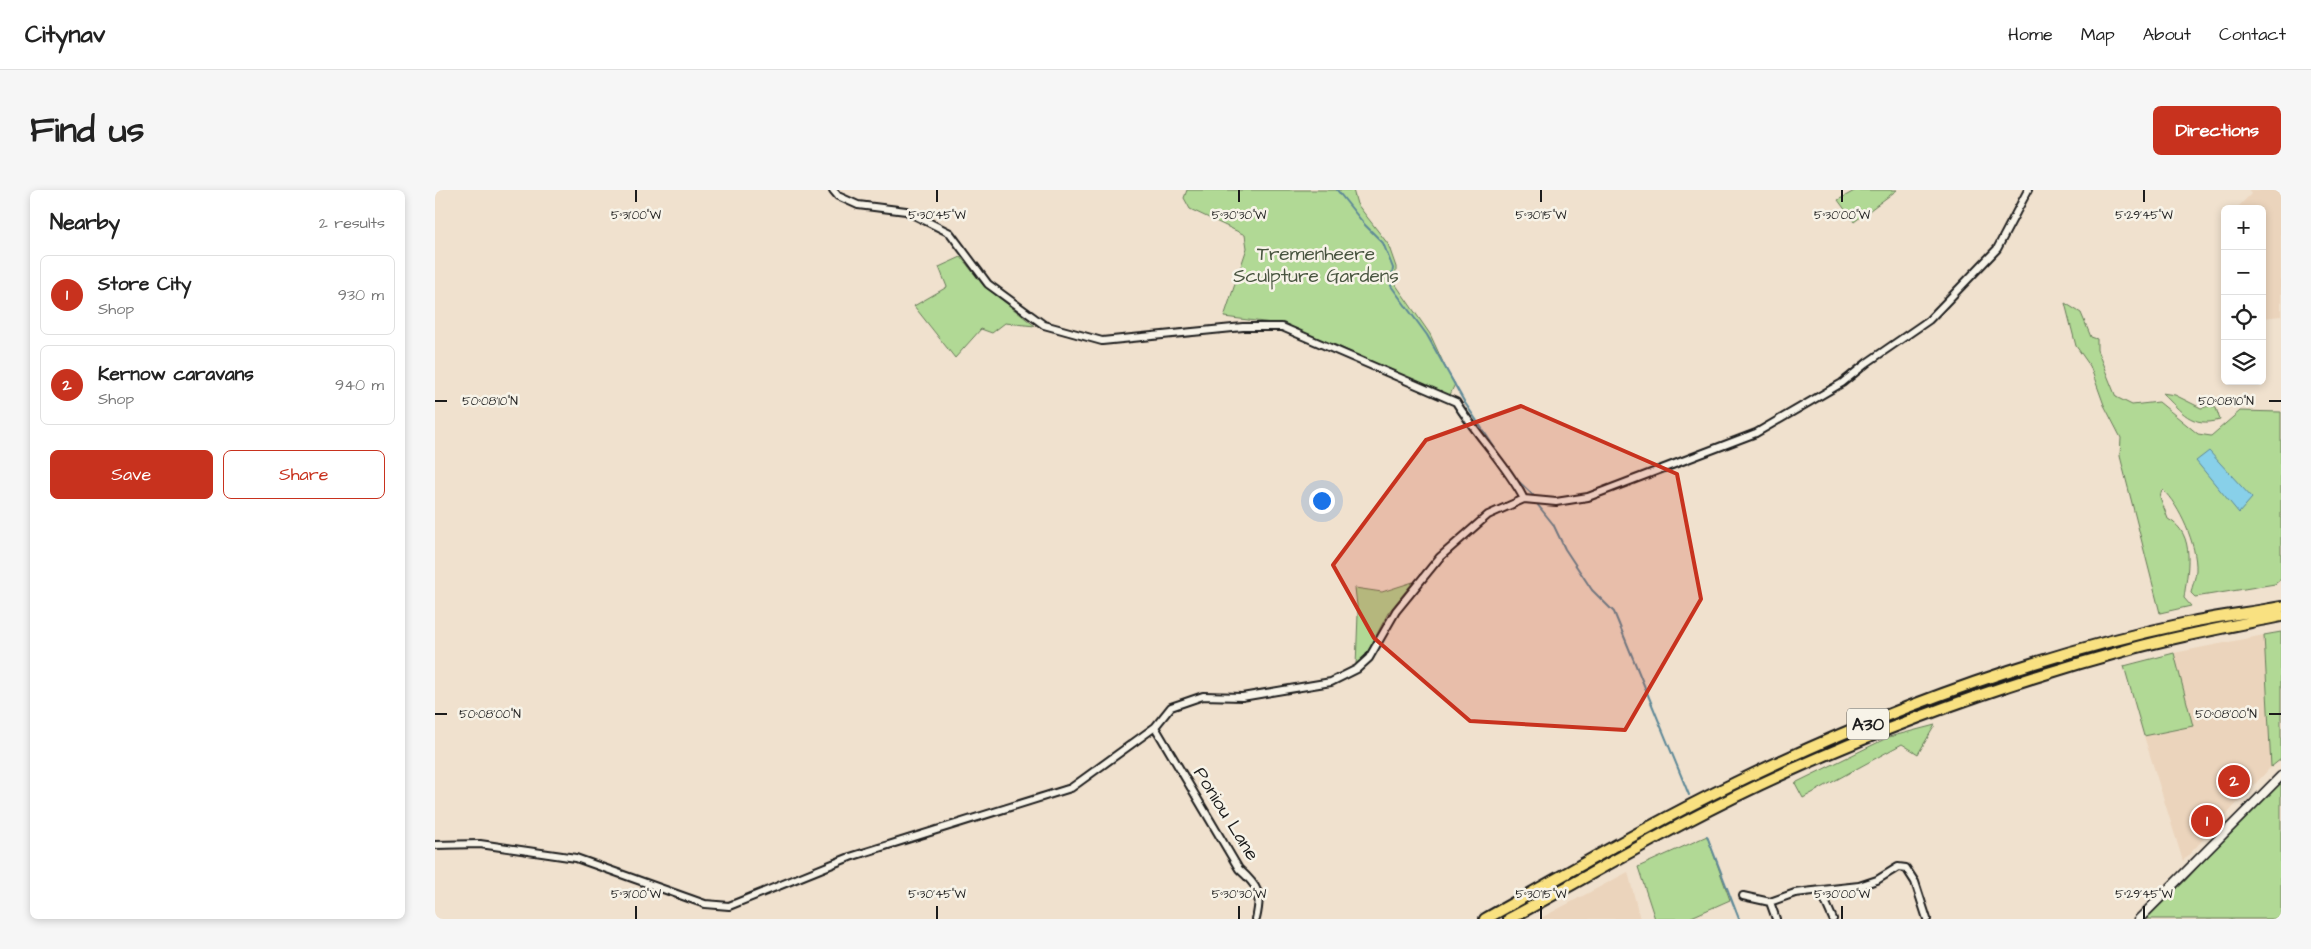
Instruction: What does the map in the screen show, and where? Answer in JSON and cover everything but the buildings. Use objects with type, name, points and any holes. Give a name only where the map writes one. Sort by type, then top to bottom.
[{"type":"highway","name":"A30","points":[[1485,919],[1735,783],[1889,715],[2007,673],[2125,638],[2188,623],[2281,607]]},
{"type":"highway","name":"A30","points":[[1509,919],[1731,799],[1802,765],[1889,728],[1971,697],[2068,666],[2191,634],[2281,616]]},
{"type":"street","points":[[833,190],[838,196],[858,205],[906,211],[949,232],[988,284],[1044,326],[1102,341],[1234,328],[1282,327],[1456,402],[1471,426],[1503,465],[1524,500]]},
{"type":"street","points":[[435,845],[480,844],[576,858],[705,904],[729,906],[850,858],[1071,788],[1155,727],[1171,707],[1203,696],[1242,697],[1331,682],[1357,669],[1369,658],[1396,610],[1440,557],[1489,515],[1524,500],[1556,502],[1588,497],[1756,433],[1842,383],[1868,362],[1929,320],[1997,249],[2028,190]]},
{"type":"street","name":"Poniou Lane","points":[[1155,727],[1239,869],[1255,883],[1261,901],[1256,919]]},
{"type":"street","points":[[2139,919],[2281,776]]},
{"type":"street","points":[[1743,896],[1770,902],[1795,893],[1821,892],[1859,886],[1877,880],[1898,867],[1906,868],[1915,882],[1927,919]]},
{"type":"street","points":[[1821,892],[1833,919]]},
{"type":"street","points":[[1770,902],[1776,919]]},
{"type":"highlighted area","points":[[1521,406],[1677,474],[1701,599],[1625,730],[1470,721],[1374,638],[1333,565],[1426,440]]},
{"type":"shaded area","points":[[2249,190],[2281,190],[2281,316],[2266,318],[2266,205],[2240,205],[2251,194]]},
{"type":"shaded area","points":[[2264,635],[2271,767],[2183,861],[2144,736],[2192,726],[2174,653]]},
{"type":"shaded area","points":[[1628,872],[1640,919],[1539,919]]},
{"type":"green space","name":"Tremenheere Sculpture Gardens","points":[[1187,190],[1353,190],[1357,204],[1388,244],[1396,267],[1396,285],[1430,334],[1455,384],[1449,397],[1336,345],[1272,323],[1224,317],[1247,248],[1245,235],[1190,209],[1184,198]]},
{"type":"green space","points":[[1856,190],[1897,190],[1854,222],[1838,200]]},
{"type":"green space","points":[[961,257],[983,285],[1035,326],[1005,323],[992,333],[981,329],[955,358],[914,306],[947,287],[939,267]]},
{"type":"green space","points":[[2065,303],[2081,313],[2091,337],[2097,339],[2097,350],[2116,397],[2132,405],[2159,402],[2198,434],[2211,436],[2240,411],[2281,412],[2281,579],[2275,584],[2195,597],[2191,593],[2196,570],[2194,549],[2181,516],[2169,496],[2162,489],[2160,497],[2168,519],[2177,526],[2187,544],[2188,566],[2184,598],[2191,606],[2160,613],[2120,456],[2121,438],[2104,405],[2090,366],[2076,346]]},
{"type":"green space","points":[[2162,393],[2175,395],[2201,408],[2210,406],[2216,408],[2220,420],[2202,422],[2194,420],[2181,412]]},
{"type":"green space","points":[[1413,582],[1388,613],[1367,653],[1356,666],[1358,614],[1355,588],[1382,592]]},
{"type":"green space","points":[[2281,632],[2281,759],[2271,767],[2264,635]]},
{"type":"green space","points":[[2174,653],[2193,726],[2144,736],[2124,666]]},
{"type":"green space","points":[[1935,725],[1918,754],[1902,744],[1803,798],[1795,783],[1889,737]]},
{"type":"green space","points":[[2281,777],[2281,919],[2146,919],[2219,844],[2218,840]]},
{"type":"green space","points":[[1707,836],[1730,900],[1687,919],[1655,919],[1638,867]]},
{"type":"water","points":[[2209,451],[2252,498],[2239,513],[2196,461]]},
{"type":"waterway","points":[[1337,190],[1365,225],[1383,243],[1393,268],[1391,286],[1427,335],[1465,403],[1514,477],[1535,497]]},
{"type":"waterway","points":[[1537,504],[1553,524],[1565,549],[1592,590],[1614,612],[1689,795]]},
{"type":"waterway","points":[[1707,836],[1739,919]]},
{"type":"place","name":"Kernow caravans","points":[[2234,781]]},
{"type":"place","name":"Store City","points":[[2207,821]]}]
